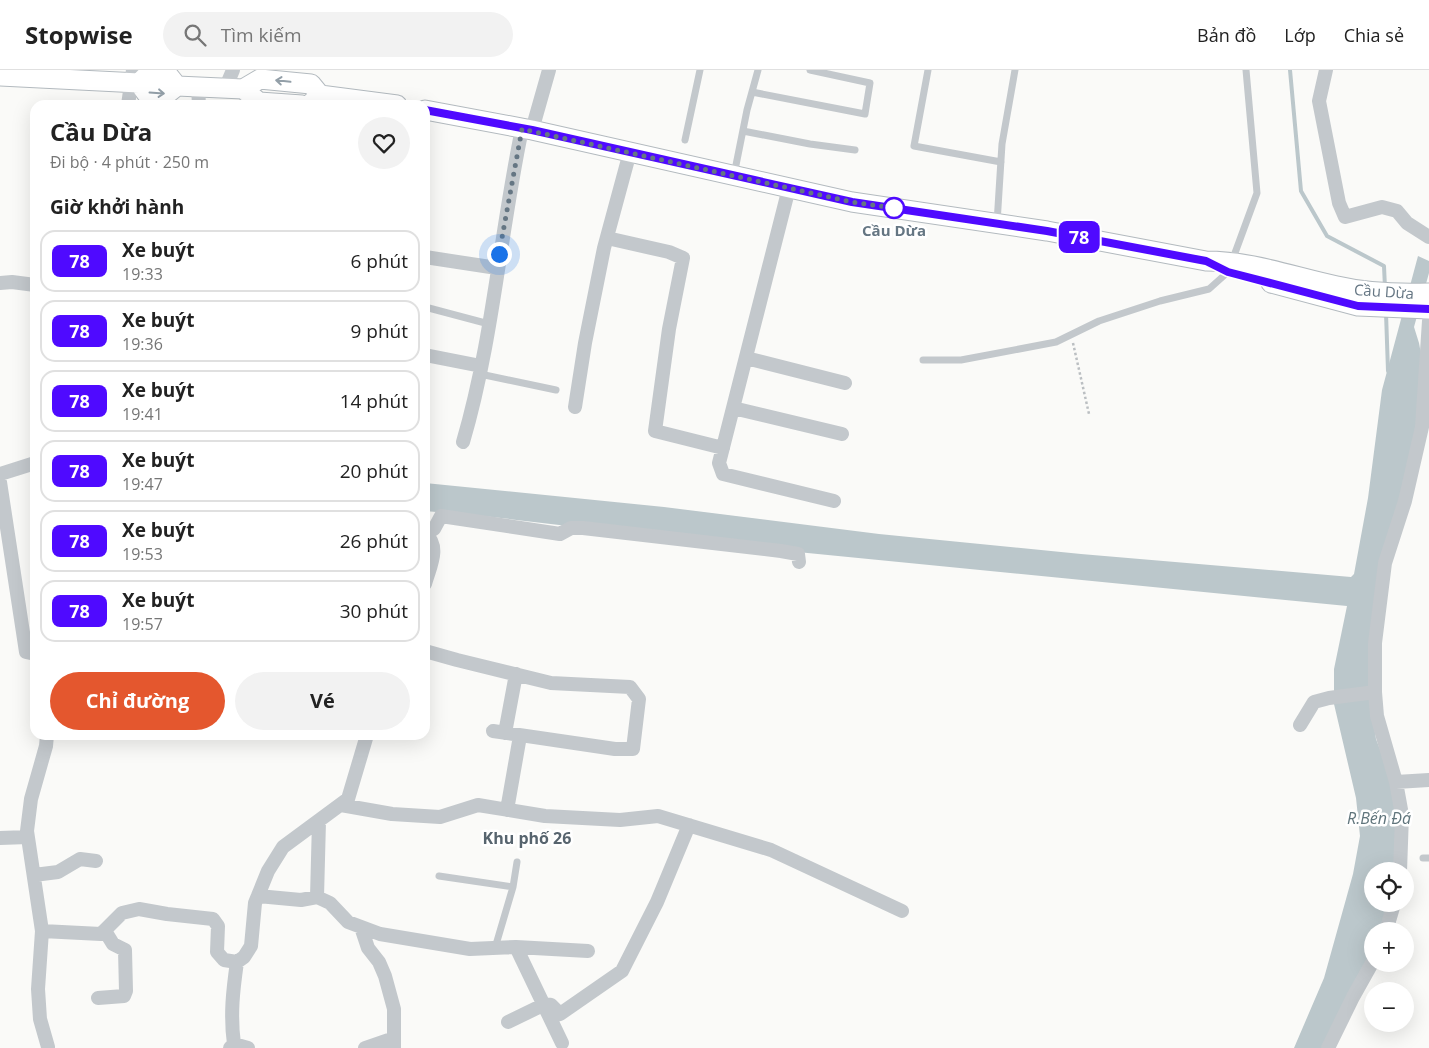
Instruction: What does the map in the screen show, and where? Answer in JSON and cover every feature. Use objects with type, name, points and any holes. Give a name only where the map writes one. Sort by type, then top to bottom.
[{"type":"main road","points":[[0,76],[134,79],[148,74],[169,76],[177,86],[199,96],[234,89],[260,79],[311,84],[314,100]]},
{"type":"main road","points":[[234,89],[254,100]]},
{"type":"main road","name":"Cầu Dừa","points":[[430,111],[630,152],[852,202],[997,224],[1206,261],[1337,294],[1358,306],[1428,308]]},
{"type":"street","points":[[233,70],[234,89]]},
{"type":"street","points":[[463,442],[481,370],[512,174],[549,70]]},
{"type":"street","points":[[1326,70],[1319,101],[1339,203],[1345,217],[1382,207],[1396,211],[1407,223],[1429,237]]},
{"type":"street","points":[[129,100],[134,79]]},
{"type":"street","points":[[575,406],[585,343],[607,238],[630,152]]},
{"type":"street","points":[[789,188],[719,463],[723,474],[834,501]]},
{"type":"street","points":[[607,238],[669,252],[683,258],[669,329],[655,431],[723,448]]},
{"type":"street","points":[[430,258],[497,268]]},
{"type":"street","points":[[0,283],[12,282],[30,284]]},
{"type":"street","points":[[1400,862],[1402,815],[1396,782],[1377,716],[1373,692],[1385,563],[1405,501],[1425,427],[1428,308]]},
{"type":"street","points":[[430,355],[481,370]]},
{"type":"street","points":[[746,358],[845,383]]},
{"type":"street","points":[[733,408],[842,434]]},
{"type":"street","points":[[0,474],[30,465]]},
{"type":"street","points":[[0,482],[26,652],[30,653]]},
{"type":"street","points":[[430,531],[434,528],[441,516],[560,534],[570,528],[583,528],[782,551],[798,554],[800,562]]},
{"type":"street","points":[[430,538],[435,551],[430,568]]},
{"type":"street","points":[[430,651],[551,683],[630,687],[639,699],[633,749],[615,750],[499,732],[516,674]]},
{"type":"street","points":[[1300,725],[1314,702],[1373,692]]},
{"type":"street","points":[[508,810],[520,736]]},
{"type":"street","points":[[47,740],[31,799],[28,837],[42,931],[38,989],[40,1019],[48,1047]]},
{"type":"street","points":[[248,1048],[232,1046],[232,995],[238,962],[244,957],[251,946],[252,919],[258,896],[268,871],[283,847],[348,799],[366,740]]},
{"type":"street","points":[[1396,782],[1429,780]]},
{"type":"street","points":[[341,805],[392,814],[440,817],[478,805],[545,816],[620,820],[658,816],[771,850],[902,910]]},
{"type":"street","points":[[317,897],[319,821]]},
{"type":"street","points":[[508,1022],[545,1004],[551,1005],[560,1014],[622,970],[657,902],[689,825]]},
{"type":"street","points":[[0,838],[28,837]]},
{"type":"street","points":[[34,876],[58,872],[80,859],[96,861]]},
{"type":"street","points":[[258,896],[301,900],[317,897],[330,903],[348,922],[380,934],[470,949],[516,947],[588,952]]},
{"type":"street","points":[[42,931],[101,934],[122,913],[139,909],[213,919],[218,926],[217,952],[224,960],[238,962]]},
{"type":"street","points":[[361,927],[368,948],[379,962],[385,976],[394,1009],[394,1043],[365,1048]]},
{"type":"street","points":[[98,998],[124,996],[126,991],[125,950],[113,944],[104,931]]},
{"type":"street","points":[[516,947],[545,1004],[562,1043]]},
{"type":"street","points":[[1328,1048],[1367,972]]},
{"type":"lane","points":[[685,140],[700,70]]},
{"type":"lane","points":[[734,175],[758,70]]},
{"type":"lane","points":[[752,92],[865,114],[870,83],[810,70]]},
{"type":"lane","points":[[928,70],[914,146],[1001,162]]},
{"type":"lane","points":[[997,224],[1002,144],[1016,70]]},
{"type":"lane","points":[[923,360],[961,360],[1056,342],[1100,321],[1160,302],[1209,290],[1230,267],[1257,193],[1246,70]]},
{"type":"lane","points":[[743,131],[810,144],[855,150]]},
{"type":"lane","points":[[430,308],[489,324]]},
{"type":"lane","points":[[481,370],[556,390]]},
{"type":"lane","points":[[495,948],[513,887],[517,862]]},
{"type":"lane","points":[[439,876],[513,887]]},
{"type":"path","points":[[1071,335],[1089,414]]},
{"type":"water","name":"R.Bến Đá","points":[[1418,256],[1429,261],[1429,273],[1414,327],[1425,376],[1416,436],[1377,618],[1371,706],[1376,739],[1393,783],[1400,817],[1398,862],[1364,862],[1364,912],[1390,912],[1387,922],[1364,922],[1365,972],[1323,1048],[1294,1048],[1324,978],[1353,874],[1360,836],[1356,798],[1334,704],[1334,669],[1347,606],[747,547],[430,511],[430,484],[664,507],[879,534],[1081,554],[1351,577],[1354,574],[1368,498],[1382,390]]},
{"type":"waterway","points":[[1290,70],[1301,191],[1327,236],[1384,266],[1385,288]]},
{"type":"waterway","points":[[1386,313],[1388,371]]},
{"type":"bus line","name":"78","points":[[430,111],[532,130],[852,202],[1047,231],[1206,261],[1228,272],[1358,306],[1429,309]]},
{"type":"place","name":"Cầu Dừa","points":[[894,208]]},
{"type":"district","name":"Khu phố 26","points":[[527,838]]},
{"type":"route","points":[[499,254],[512,174],[522,129],[852,202],[894,208]]}]
